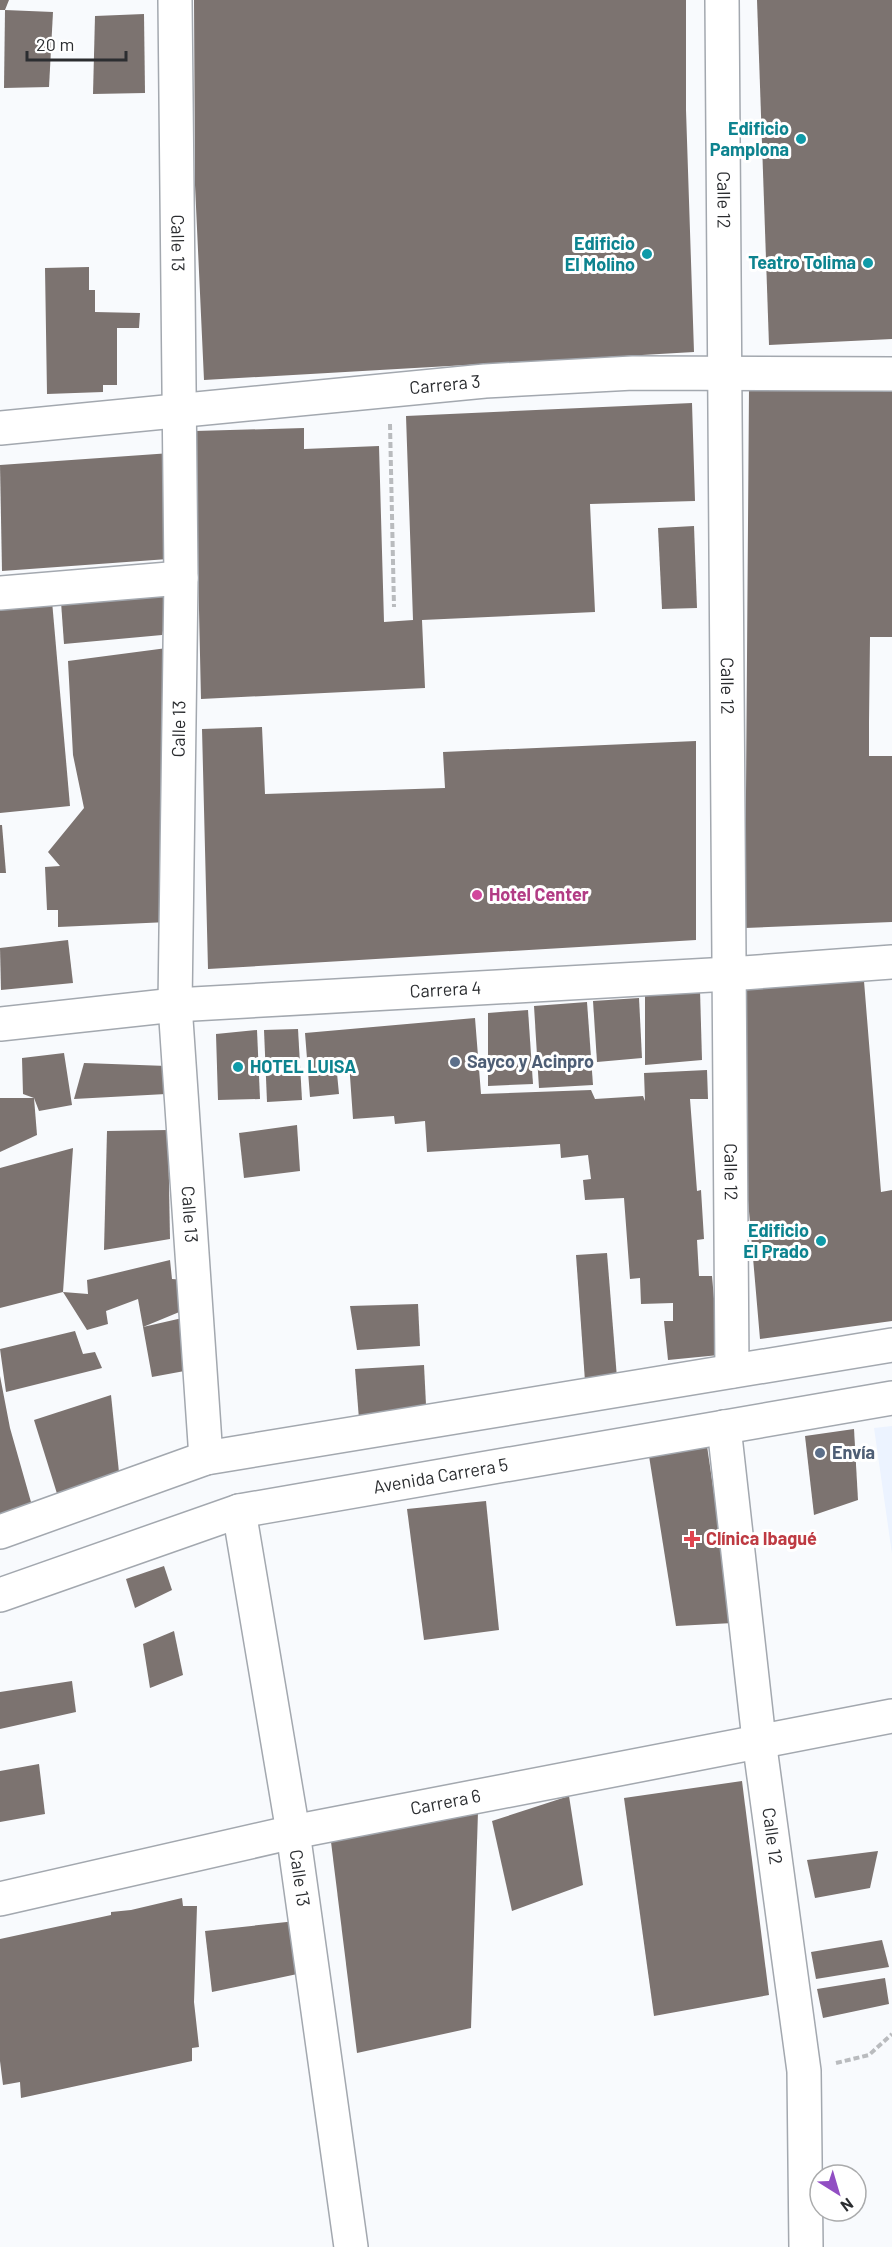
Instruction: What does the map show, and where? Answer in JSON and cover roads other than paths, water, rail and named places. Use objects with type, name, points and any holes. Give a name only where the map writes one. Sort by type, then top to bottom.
[{"type":"street","name":"Calle 13","points":[[175,0],[181,579],[175,1005],[206,1458]]},
{"type":"street","name":"Calle 12","points":[[722,0],[732,1371]]},
{"type":"street","name":"Carrera 3","points":[[0,428],[485,381],[565,376],[633,373],[892,374]]},
{"type":"street","points":[[0,592],[181,579]]},
{"type":"street","name":"Carrera 4","points":[[0,1024],[175,1005],[729,974],[892,962]]},
{"type":"street","points":[[0,1532],[206,1458],[892,1345]]},
{"type":"street","name":"Avenida Carrera 5","points":[[0,1595],[239,1511],[892,1398]]},
{"type":"street","name":"Calle 12","points":[[724,1427],[759,1740],[804,2071],[806,2247]]},
{"type":"street","name":"Calle 13","points":[[239,1511],[293,1832],[351,2247]]},
{"type":"street","name":"Carrera 6","points":[[0,1899],[293,1832],[892,1716]]},
{"type":"place","name":"Edificio Pamplona","points":[[801,139]]},
{"type":"place","name":"Edificio El Molino","points":[[647,254]]},
{"type":"place","name":"Teatro Tolima","points":[[868,263]]},
{"type":"place","name":"Hotel Center","points":[[477,895]]},
{"type":"place","name":"Sayco y Acinpro","points":[[455,1062]]},
{"type":"place","name":"HOTEL LUISA","points":[[238,1067]]},
{"type":"place","name":"Edificio El Prado","points":[[821,1241]]},
{"type":"place","name":"Envía","points":[[820,1453]]},
{"type":"place","name":"Clínica Ibagué","points":[[692,1539]]}]
